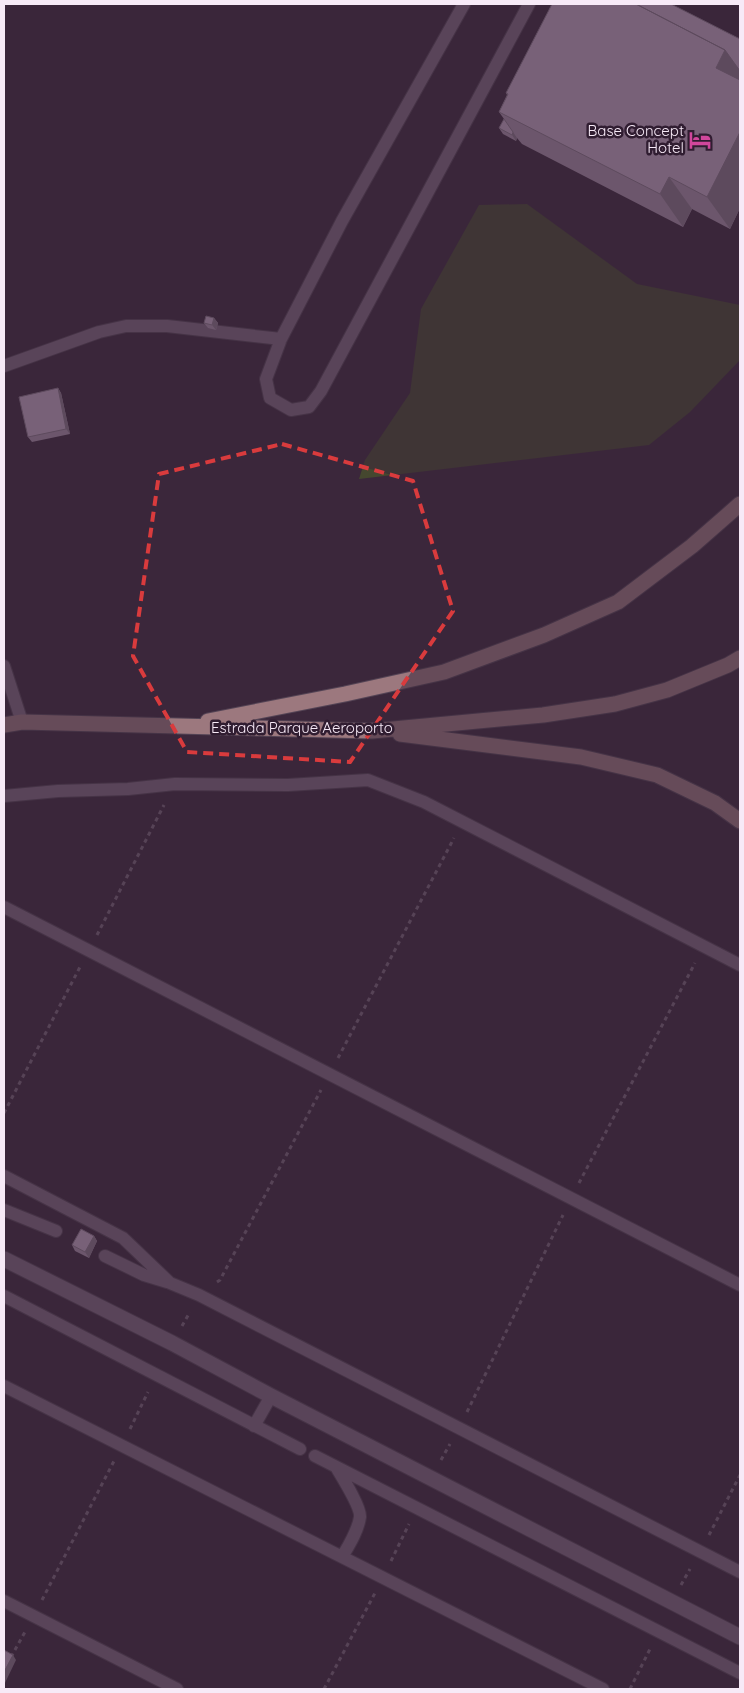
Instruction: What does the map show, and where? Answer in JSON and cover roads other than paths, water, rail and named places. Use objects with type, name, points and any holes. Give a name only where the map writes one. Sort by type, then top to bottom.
[{"type":"main road","points":[[179,727],[444,672],[544,635],[618,602],[692,546],[740,504]]},
{"type":"main road","name":"Estrada Parque Aeroporto","points":[[4,726],[22,722],[372,731],[543,714],[615,704],[667,690],[728,665],[740,658]]},
{"type":"main road","points":[[372,731],[581,757],[657,775],[715,803],[740,820]]},
{"type":"street","points":[[4,1259],[172,1343],[271,1396],[740,1636]]},
{"type":"lane","points":[[464,4],[342,221],[281,339],[266,379],[270,398],[291,410],[309,407],[322,391],[529,4]]},
{"type":"lane","points":[[4,366],[99,332],[126,326],[167,326],[281,339]]},
{"type":"lane","points":[[4,666],[22,722]]},
{"type":"lane","points":[[4,796],[58,791],[128,789],[175,784],[288,784],[368,780],[424,802],[740,965]]},
{"type":"lane","points":[[4,907],[740,1285]]},
{"type":"lane","points":[[4,1176],[123,1238],[170,1283]]},
{"type":"lane","points":[[4,1210],[56,1231]]},
{"type":"lane","points":[[105,1256],[144,1275],[199,1295],[740,1572]]},
{"type":"lane","points":[[4,1296],[300,1449]]},
{"type":"lane","points":[[4,1386],[602,1689]]},
{"type":"lane","points":[[254,1426],[271,1396]]},
{"type":"lane","points":[[315,1456],[740,1673]]},
{"type":"lane","points":[[336,1467],[353,1497],[360,1516],[353,1539],[342,1557]]},
{"type":"lane","points":[[4,1601],[177,1689]]},
{"type":"place","name":"Base Concept Hotel","points":[[700,140]]}]
